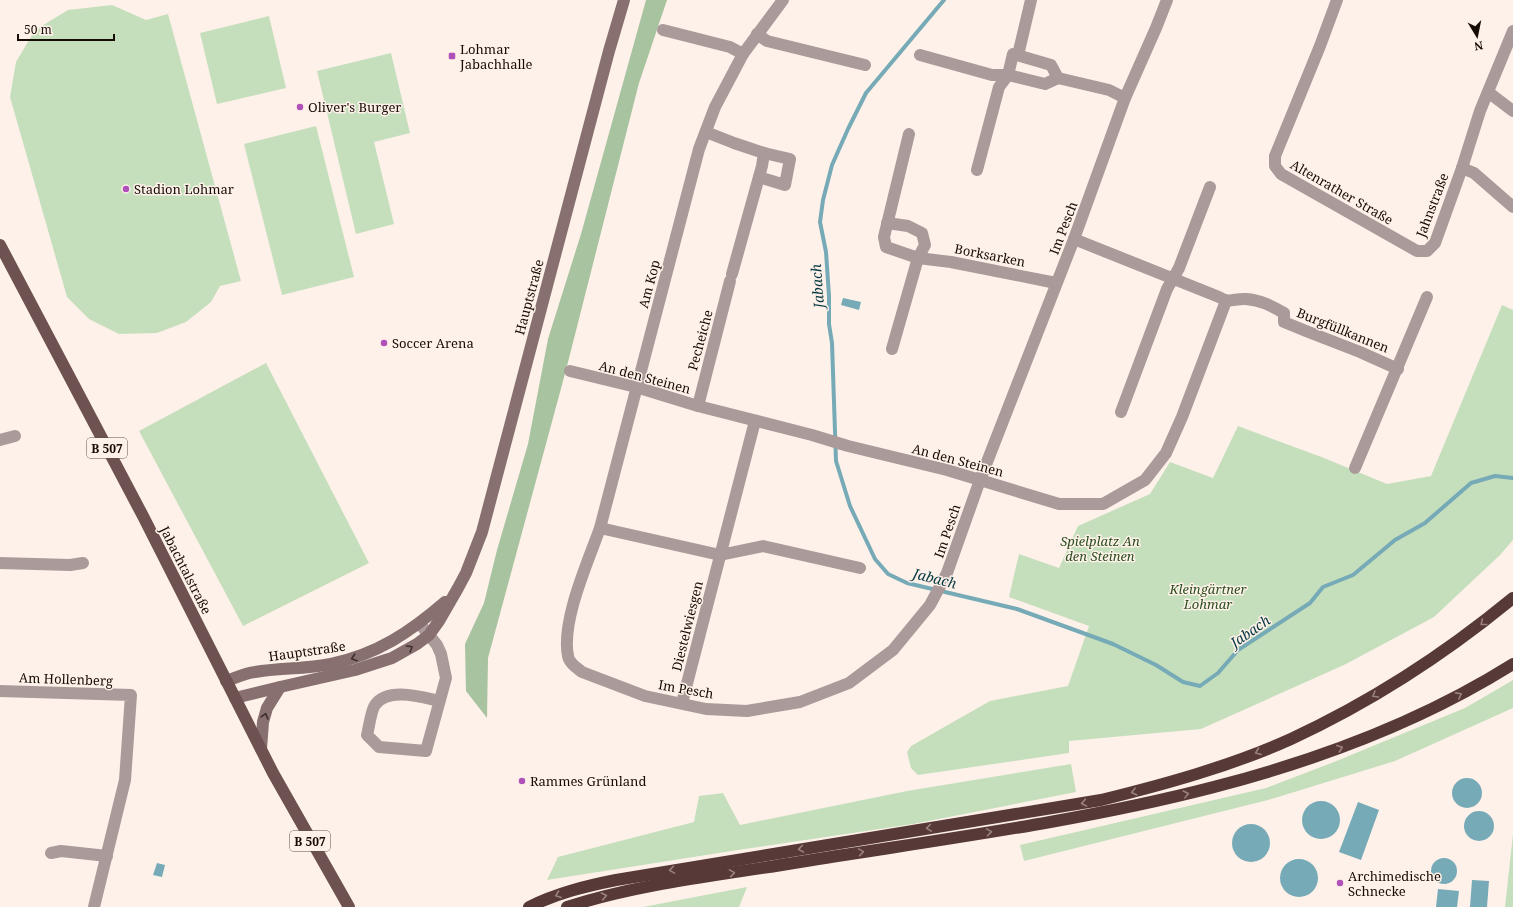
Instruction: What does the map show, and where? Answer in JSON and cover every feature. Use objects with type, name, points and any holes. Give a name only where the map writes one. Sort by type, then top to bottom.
[{"type":"highway","points":[[529,907],[588,885],[1101,800],[1230,763],[1291,739],[1351,708],[1402,678],[1476,628],[1513,598]]},
{"type":"highway","points":[[567,907],[593,899],[672,883],[1104,812],[1219,786],[1303,761],[1352,744],[1446,702],[1513,664]]},
{"type":"main road","name":"Hauptstraße","points":[[226,681],[255,672],[295,669],[330,664],[351,659],[390,643],[420,624],[452,596],[466,573],[482,532],[603,74],[624,0]]},
{"type":"main road","name":"Jabachtalstraße","points":[[0,245],[144,518],[295,814],[349,907]]},
{"type":"main road","points":[[429,635],[439,621],[452,596]]},
{"type":"main road","name":"Hauptstraße","points":[[235,698],[332,676],[376,664],[407,650],[429,635]]},
{"type":"main road","points":[[261,749],[263,722],[267,708],[280,687]]},
{"type":"street","name":"Am Kop","points":[[600,528],[699,149],[715,107],[743,54],[784,0]]},
{"type":"street","points":[[1018,55],[1031,0]]},
{"type":"street","name":"Im Pesch","points":[[600,528],[581,579],[568,621],[568,658],[578,669],[594,677],[645,696],[706,709],[747,711],[800,702],[849,683],[893,650],[930,606],[948,573],[980,480],[1074,239],[1125,98],[1156,28],[1166,0]]},
{"type":"street","name":"Altenrather Straße","points":[[1337,0],[1275,156],[1275,166],[1281,174],[1417,251],[1427,251]]},
{"type":"street","points":[[663,30],[730,47],[743,54]]},
{"type":"street","name":"Jahnstraße","points":[[1427,251],[1435,243],[1462,168],[1480,111],[1513,31]]},
{"type":"street","points":[[757,34],[767,41],[865,65]]},
{"type":"street","points":[[977,170],[999,87],[1008,75],[1013,54],[1051,65],[1058,78]]},
{"type":"street","points":[[920,56],[992,75],[1008,75],[1045,84],[1058,78],[1109,90],[1125,98]]},
{"type":"street","points":[[1488,92],[1513,111]]},
{"type":"street","points":[[706,132],[764,153],[790,159],[785,185],[759,177]]},
{"type":"street","name":"Borksarken","points":[[910,134],[884,237],[886,247],[918,258],[951,262],[1056,283]]},
{"type":"street","name":"Pecheiche","points":[[698,406],[762,166],[764,153]]},
{"type":"street","name":"Jahnstraße","points":[[1462,168],[1474,173],[1513,207]]},
{"type":"street","points":[[1121,412],[1164,296],[1172,278],[1179,268],[1210,187]]},
{"type":"street","points":[[887,223],[908,226],[922,233],[925,245],[918,258],[892,349]]},
{"type":"street","points":[[1074,239],[1226,301]]},
{"type":"street","name":"Burgfüllkannen","points":[[1355,468],[1398,369],[1427,297]]},
{"type":"street","name":"Burgfüllkannen","points":[[1226,301],[1245,299],[1266,302],[1284,313],[1284,322],[1306,332],[1360,352],[1398,369]]},
{"type":"street","name":"An den Steinen","points":[[570,371],[636,387],[698,406],[848,446],[947,470],[1059,504],[1103,504],[1145,480],[1166,453],[1182,417],[1226,301]]},
{"type":"street","name":"Diestelwiesgen","points":[[682,703],[755,421]]},
{"type":"street","points":[[0,440],[15,436]]},
{"type":"street","points":[[600,528],[720,555],[763,546],[860,568]]},
{"type":"street","points":[[0,563],[70,565],[83,562]]},
{"type":"street","points":[[420,624],[437,645],[442,654],[446,678],[426,751],[379,747],[367,735],[374,706],[384,697],[405,694],[439,700]]},
{"type":"street","name":"Am Hollenberg","points":[[0,691],[131,695],[125,780],[107,856]]},
{"type":"street","points":[[51,853],[61,851],[107,856],[94,907]]},
{"type":"green space","points":[[646,0],[667,0],[639,83],[566,370],[488,658],[487,718],[466,691],[465,644],[484,603],[497,550],[528,444],[548,339],[581,234]]},
{"type":"green space","name":"Stadion Lohmar","points":[[112,5],[146,20],[168,14],[241,281],[220,286],[211,302],[186,322],[157,333],[119,334],[89,319],[67,297],[10,97],[16,62],[35,30],[68,10]]},
{"type":"green space","points":[[269,16],[286,88],[217,104],[200,33]]},
{"type":"green space","points":[[391,53],[410,133],[374,142],[394,224],[356,234],[317,71]]},
{"type":"green space","points":[[316,126],[354,277],[282,295],[244,144]]},
{"type":"green space","name":"Kleingärtner Lohmar","points":[[1502,305],[1513,310],[1513,540],[1500,555],[1434,617],[1344,665],[1201,729],[1069,741],[1069,753],[918,775],[911,768],[907,752],[911,746],[990,701],[1068,686],[1089,626],[1009,597],[1019,554],[1059,568],[1078,526],[1150,494],[1170,462],[1213,478],[1238,426],[1324,458],[1387,484],[1431,476]]},
{"type":"green space","points":[[266,363],[369,563],[243,626],[139,431]]},
{"type":"green space","points":[[1513,680],[1513,708],[1395,761],[1268,800],[1024,861],[1020,845],[1266,788],[1334,762],[1465,708]]},
{"type":"green space","points":[[1071,764],[1076,792],[913,824],[547,880],[558,857],[694,822],[699,796],[723,793],[740,825],[907,791]]},
{"type":"green space","points":[[1513,834],[1513,907],[1505,907]]},
{"type":"green space","points":[[747,887],[739,907],[643,907]]},
{"type":"water","points":[[843,298],[861,302],[859,310],[841,305]]},
{"type":"water","points":[[1467,778],[1478,782],[1482,793],[1478,804],[1467,808],[1456,804],[1452,793],[1456,782]]},
{"type":"water","points":[[1321,801],[1334,807],[1340,820],[1334,833],[1321,839],[1308,833],[1302,820],[1308,807]]},
{"type":"water","points":[[1358,802],[1379,810],[1361,860],[1339,852]]},
{"type":"water","points":[[1479,811],[1490,815],[1494,826],[1490,837],[1479,841],[1468,837],[1464,826],[1468,815]]},
{"type":"water","points":[[1251,824],[1261,827],[1267,833],[1270,843],[1267,853],[1261,859],[1251,862],[1241,859],[1235,853],[1232,843],[1235,833],[1241,827]]},
{"type":"water","points":[[1444,858],[1453,862],[1457,871],[1453,880],[1444,884],[1435,880],[1431,871],[1435,862]]},
{"type":"water","points":[[1299,859],[1312,865],[1318,878],[1312,891],[1299,897],[1286,891],[1280,878],[1286,865]]},
{"type":"water","points":[[157,863],[165,865],[162,877],[153,875]]},
{"type":"water","points":[[1472,880],[1489,881],[1487,907],[1470,907]]},
{"type":"water","points":[[1438,889],[1459,891],[1457,907],[1436,907]]},
{"type":"waterway","name":"Jabach","points":[[944,0],[866,93],[832,165],[823,200],[820,222],[826,252],[829,296],[836,461],[850,506],[875,559],[888,574],[907,583],[1017,609],[1113,644],[1156,665],[1183,682],[1200,686],[1218,673],[1238,650],[1310,603],[1323,587],[1353,575],[1395,540],[1425,523],[1471,483],[1495,476],[1513,478]]},
{"type":"place","name":"Lohmar Jabachhalle","points":[[452,56]]},
{"type":"place","name":"Oliver's Burger","points":[[300,107]]},
{"type":"place","name":"Stadion Lohmar","points":[[126,189]]},
{"type":"place","name":"Soccer Arena","points":[[384,343]]},
{"type":"place","name":"Rammes Grünland","points":[[522,781]]},
{"type":"place","name":"Archimedische Schnecke","points":[[1340,883]]},
{"type":"park label","name":"Spielplatz An den Steinen","points":[[1100,548]]}]
